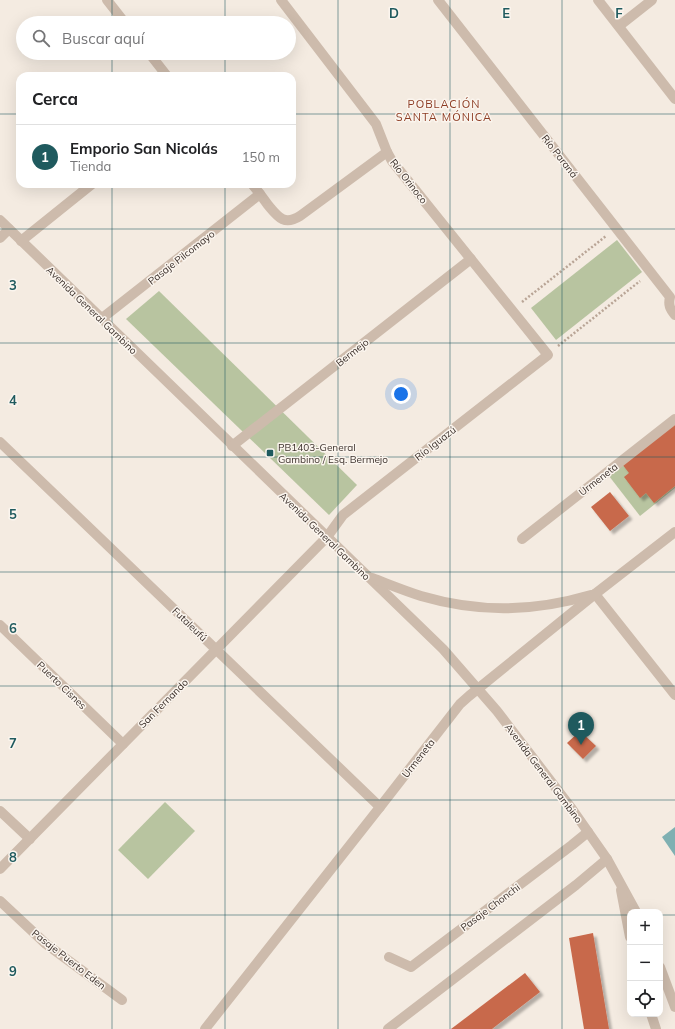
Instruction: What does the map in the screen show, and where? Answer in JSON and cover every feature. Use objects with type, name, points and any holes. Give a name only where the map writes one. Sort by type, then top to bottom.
[{"type":"street","points":[[107,0],[120,16]]},
{"type":"street","name":"Río Orinoco","points":[[282,0],[294,16]]},
{"type":"street","points":[[598,0],[675,99]]},
{"type":"street","points":[[619,26],[652,0]]},
{"type":"street","name":"Río Paraná","points":[[442,2],[616,228],[651,272],[673,295],[669,300],[670,307],[675,315]]},
{"type":"street","name":"Río Orinoco","points":[[296,18],[376,124],[392,161],[548,355]]},
{"type":"street","points":[[154,60],[164,72]]},
{"type":"street","points":[[255,188],[278,217],[292,220],[300,216],[387,152]]},
{"type":"street","points":[[21,241],[87,188]]},
{"type":"street","name":"Pasaje Pilcomayo","points":[[101,319],[260,194]]},
{"type":"street","name":"Avenida General Gambino","points":[[0,220],[443,649],[497,711],[572,809],[608,859],[634,909]]},
{"type":"street","points":[[0,238],[9,229]]},
{"type":"street","name":"Bermejo","points":[[232,446],[471,259]]},
{"type":"street","name":"Río Iguazú","points":[[327,537],[343,515],[548,355]]},
{"type":"street","name":"Urmeneta","points":[[522,539],[675,419]]},
{"type":"street","name":"Futaleufú","points":[[0,442],[380,807]]},
{"type":"street","name":"Urmeneta","points":[[205,1029],[460,704],[594,594],[675,532]]},
{"type":"street","name":"San Fernando","points":[[0,869],[327,537]]},
{"type":"street","points":[[366,576],[421,596],[474,607],[499,608],[550,605],[594,594],[675,695]]},
{"type":"street","name":"Puerto Cisnes","points":[[0,625],[123,744]]},
{"type":"street","points":[[0,810],[30,839]]},
{"type":"street","name":"Pasaje Chonchi","points":[[389,957],[411,967],[588,832]]},
{"type":"street","points":[[388,1029],[570,890],[608,859]]},
{"type":"street","name":"Avenida General Gambino","points":[[618,878],[627,922]]},
{"type":"street","name":"Pasaje Puerto Eden","points":[[0,900],[46,944],[122,1000]]},
{"type":"street","points":[[663,975],[675,1007]]},
{"type":"street","points":[[652,1017],[656,1029]]},
{"type":"path","points":[[512,310],[616,228]]},
{"type":"path","points":[[548,355],[651,272]]},
{"type":"green space","points":[[617,240],[642,272],[556,340],[531,308]]},
{"type":"green space","points":[[159,291],[357,485],[329,515],[126,319]]},
{"type":"green space","points":[[675,424],[675,488],[640,516],[609,476]]},
{"type":"green space","points":[[165,802],[195,831],[148,879],[118,850]]},
{"type":"water","points":[[675,827],[675,856],[662,837]]},
{"type":"building","points":[[675,423],[675,486],[654,503],[646,493],[640,498],[624,477],[629,473],[622,464]]},
{"type":"building","points":[[610,492],[629,516],[610,531],[591,507]]},
{"type":"building","points":[[580,731],[596,746],[583,759],[567,743]]},
{"type":"building","points":[[593,933],[609,1029],[584,1029],[569,938]]},
{"type":"building","points":[[525,973],[540,992],[492,1029],[451,1029]]},
{"type":"place","name":"PB1403-General Gambino / Esq. Bermejo","points":[[270,453]]},
{"type":"place","name":"Emporio San Nicolás","points":[[581,745]]},
{"type":"district","name":"POBLACIÓN SANTA MÓNICA","points":[[444,110]]}]
